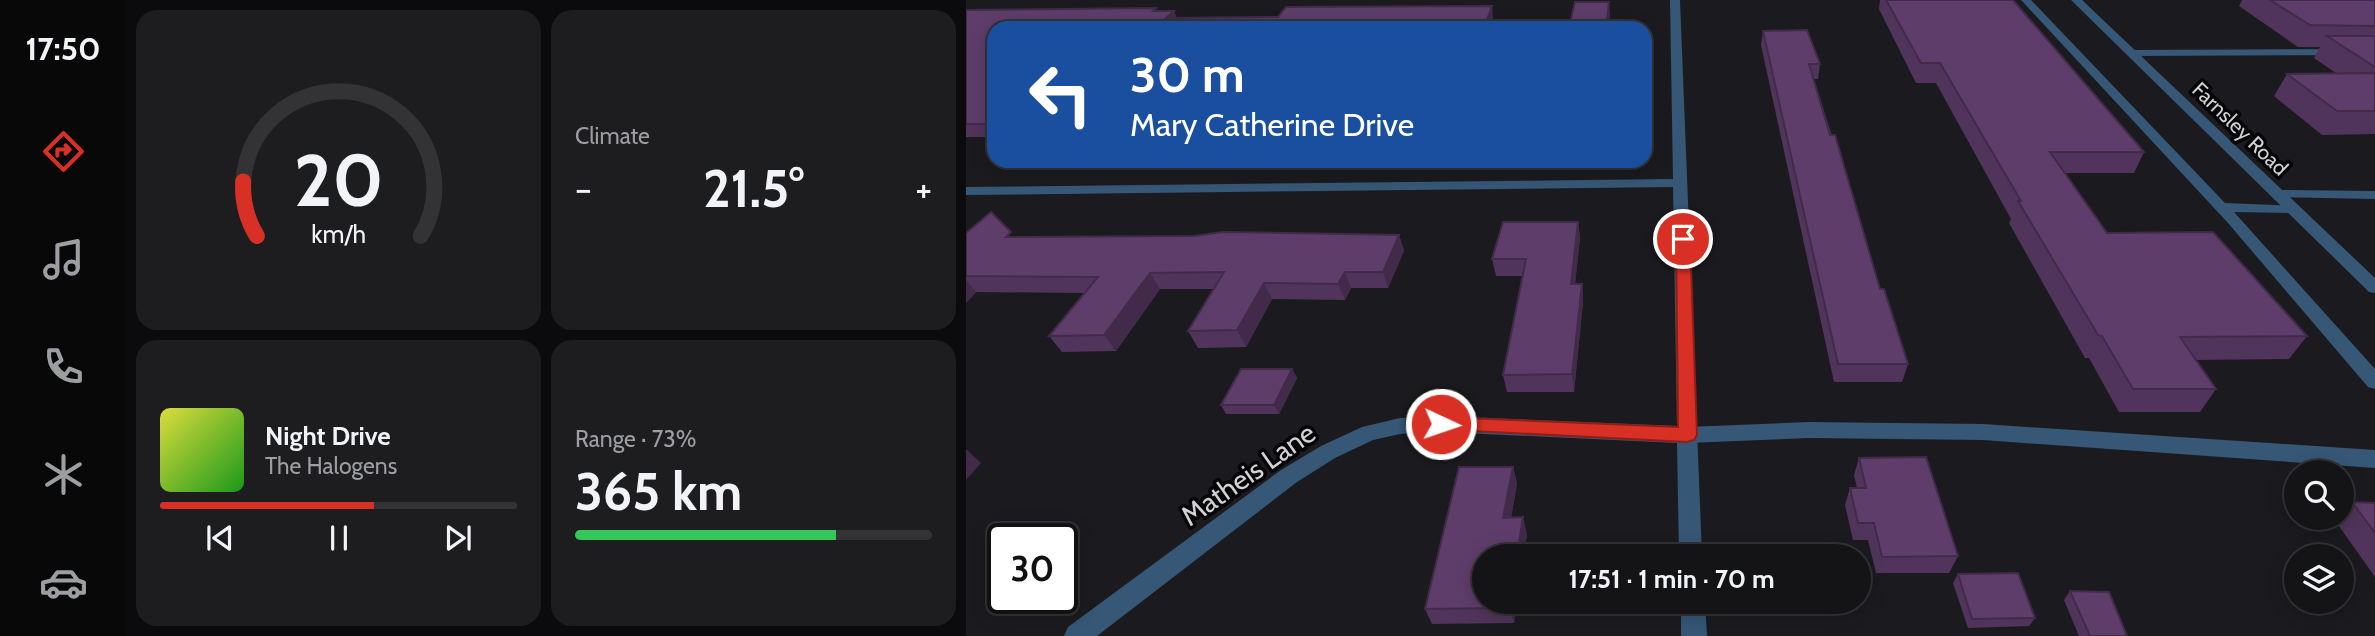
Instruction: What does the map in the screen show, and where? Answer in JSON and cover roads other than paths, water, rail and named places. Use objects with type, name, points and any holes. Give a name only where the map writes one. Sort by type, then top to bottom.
[{"type":"street","points":[[1675,0],[1691,544]]},
{"type":"street","points":[[2026,0],[2221,208],[2375,382]]},
{"type":"street","name":"Farnsley Road","points":[[2076,0],[2375,288]]},
{"type":"street","points":[[2131,53],[2375,52]]},
{"type":"street","points":[[966,191],[1681,183]]},
{"type":"street","points":[[2278,194],[2375,195]]},
{"type":"street","points":[[2221,208],[2293,209]]},
{"type":"street","name":"Matheis Lane","points":[[1077,636],[1289,476],[1328,452],[1369,433],[1400,426],[1441,424],[1687,435],[1809,430],[1983,432],[2375,459]]},
{"type":"street","points":[[1693,614],[1694,636]]}]
